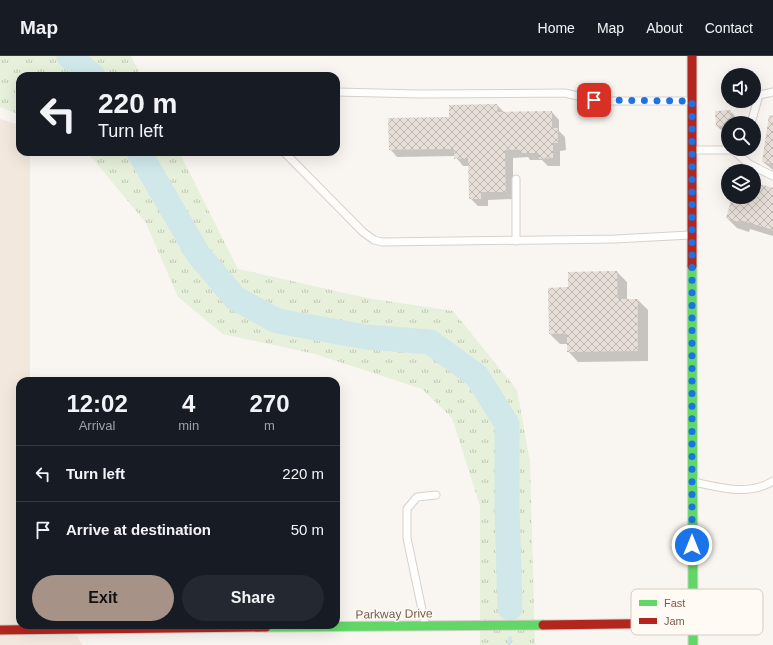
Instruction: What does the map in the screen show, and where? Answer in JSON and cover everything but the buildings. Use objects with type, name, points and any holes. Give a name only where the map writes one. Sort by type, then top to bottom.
[{"type":"street","points":[[692,56],[692,589]]},
{"type":"street","name":"Parkway Drive","points":[[340,627],[631,624]]},
{"type":"street","name":"Parkway Drive","points":[[0,630],[106,629]]},
{"type":"street","points":[[693,635],[693,645]]},
{"type":"lane","points":[[340,92],[420,94],[565,93],[599,102],[692,101]]},
{"type":"lane","points":[[753,116],[759,95],[773,92]]},
{"type":"lane","points":[[692,150],[721,149]]},
{"type":"lane","points":[[288,156],[363,232],[374,240],[382,242],[516,241],[692,235]]},
{"type":"lane","points":[[740,156],[749,164],[773,176]]},
{"type":"lane","points":[[516,179],[516,241]]},
{"type":"lane","points":[[692,482],[740,491],[764,487],[773,481]]},
{"type":"lane","points":[[426,626],[416,572],[407,538],[407,509],[417,496],[436,495]]},
{"type":"shaded area","points":[[0,119],[16,124],[16,156],[30,156],[30,377],[16,377],[16,629],[41,629],[77,636],[82,645],[0,645]]},
{"type":"green space","points":[[0,56],[131,56],[139,72],[16,72],[16,113],[0,107]]},
{"type":"green space","points":[[90,156],[181,156],[238,269],[367,298],[453,311],[517,390],[530,462],[535,645],[480,645],[480,506],[452,418],[422,389],[315,354],[223,334],[178,297],[146,223]]},
{"type":"waterway","points":[[69,56],[88,72]]},
{"type":"waterway","points":[[141,156],[198,254],[235,298],[277,321],[366,337],[430,342],[477,376],[507,424],[507,509],[510,608]]},
{"type":"waterway","points":[[509,645],[510,638]]},
{"type":"traffic: fast","points":[[692,266],[693,589]]},
{"type":"traffic: fast","points":[[340,626],[543,625]]},
{"type":"traffic: fast","points":[[693,635],[693,645]]},
{"type":"traffic: jam","points":[[692,56],[692,266]]},
{"type":"traffic: jam","points":[[543,625],[631,624]]},
{"type":"traffic: jam","points":[[0,630],[89,629]]},
{"type":"route","points":[[594,100],[599,102],[692,101],[692,545]]}]
